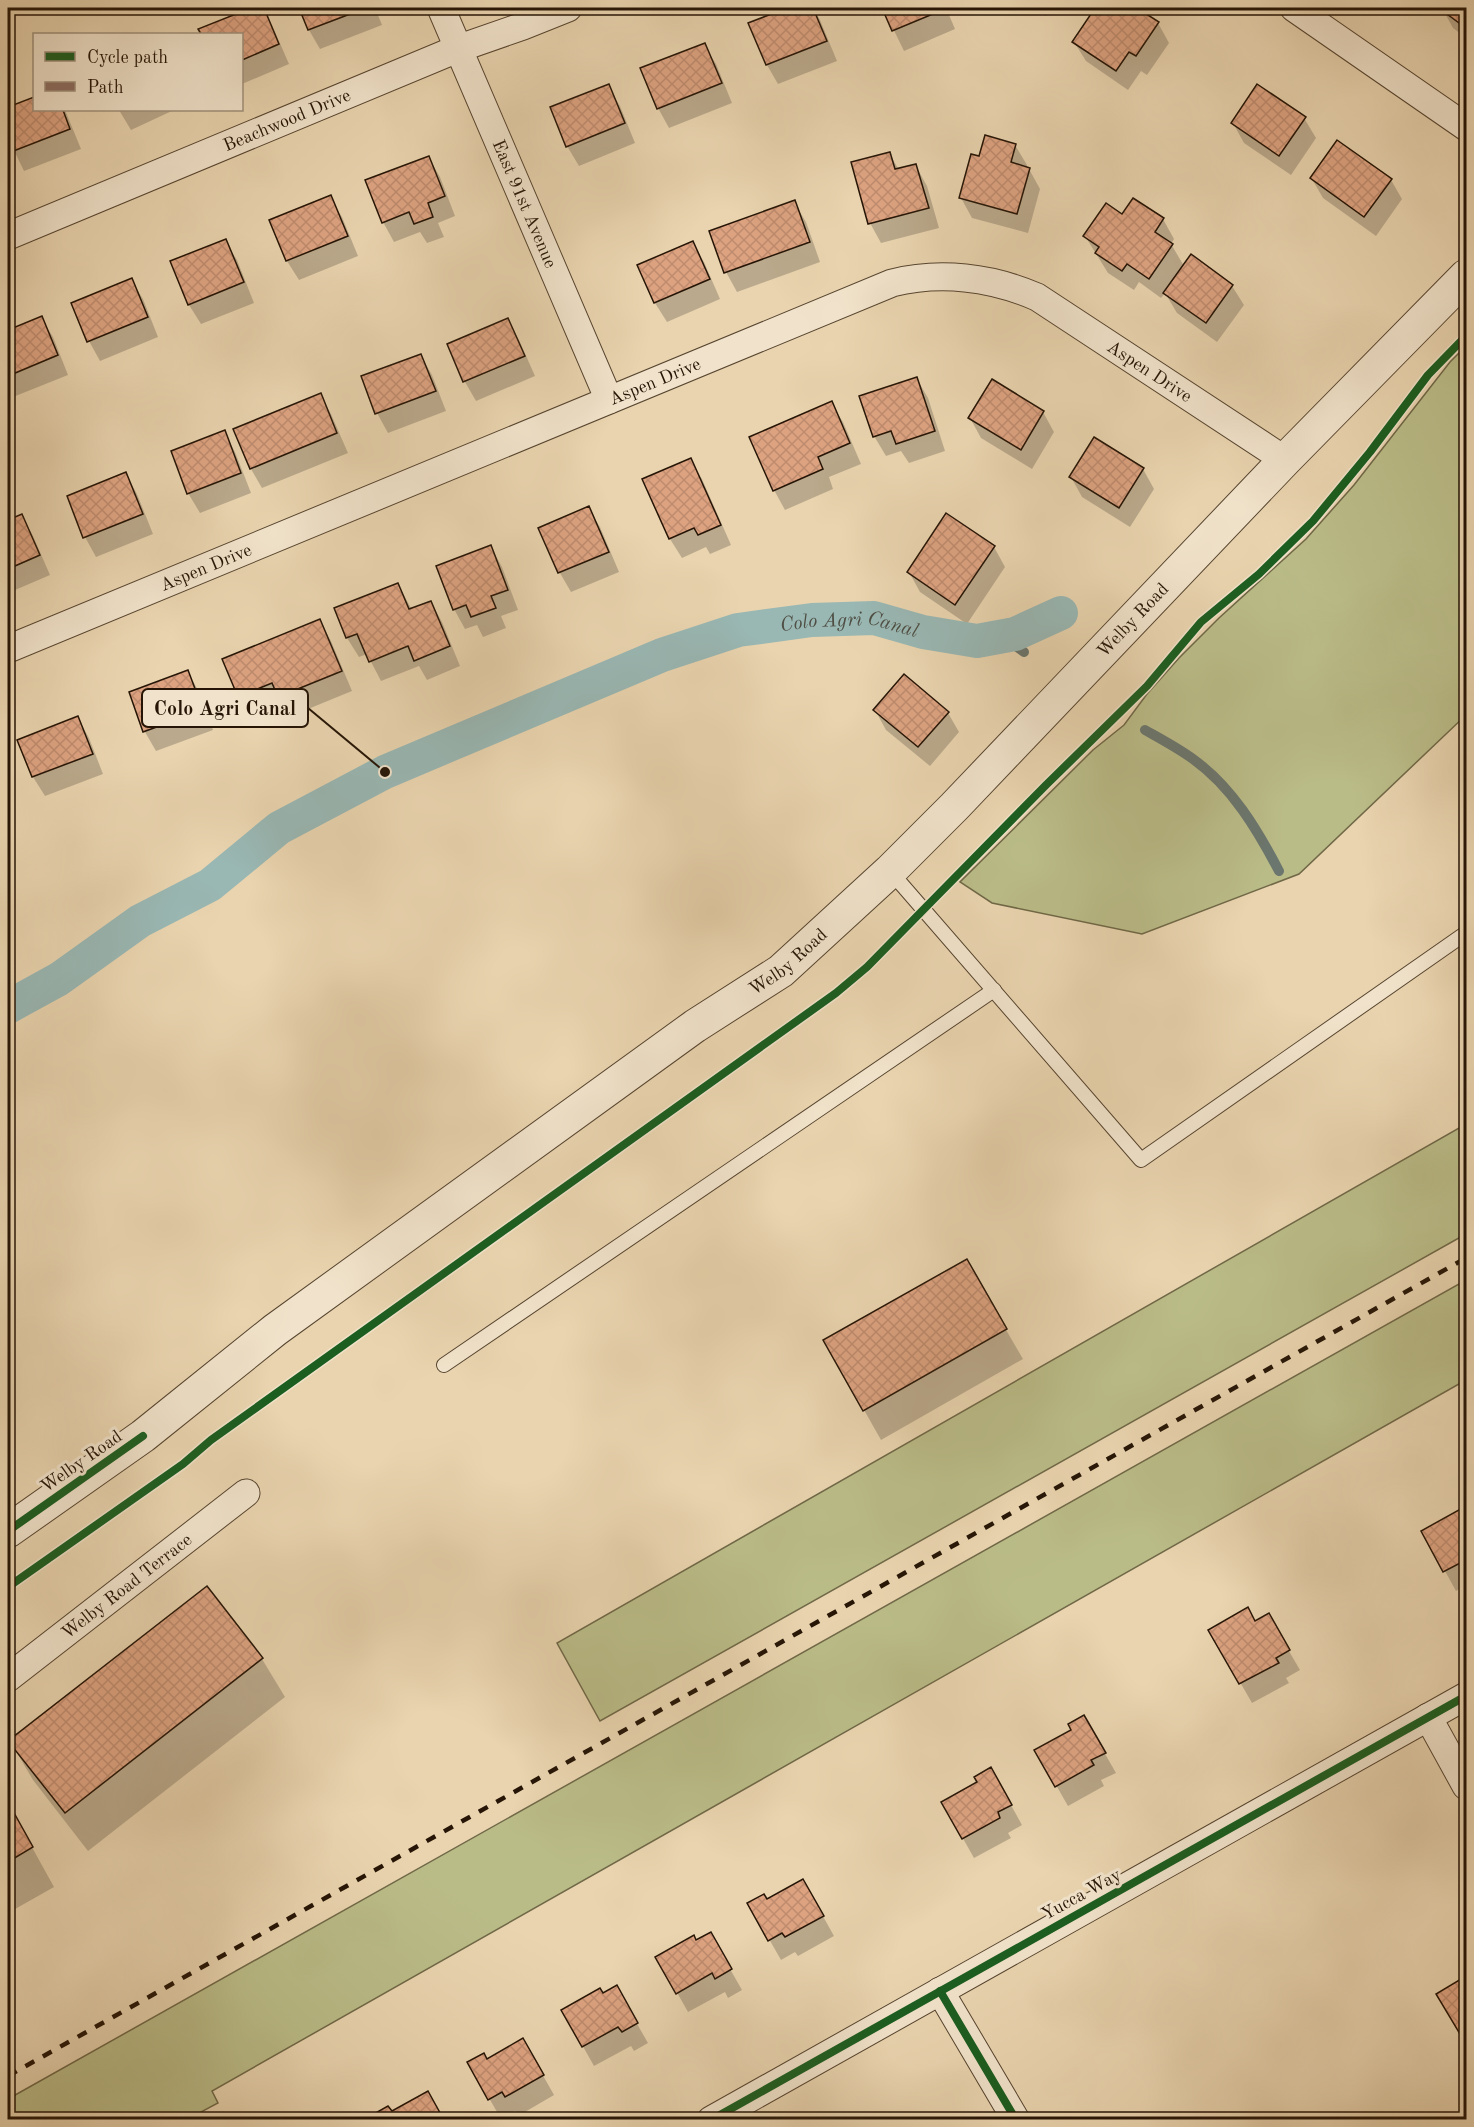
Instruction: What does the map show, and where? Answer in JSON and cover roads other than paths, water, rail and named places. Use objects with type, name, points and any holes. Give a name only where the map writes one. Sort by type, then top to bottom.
[{"type":"street","name":"East 91st Avenue","points":[[441,8],[609,400]]},
{"type":"street","name":"Beachwood Drive","points":[[8,236],[457,49],[568,8]]},
{"type":"street","points":[[1294,8],[1467,127]]},
{"type":"street","name":"Aspen Drive","points":[[8,649],[892,282],[912,278],[941,276],[991,281],[1017,288],[1037,297],[1285,460]]},
{"type":"street","name":"Welby Road","points":[[8,1531],[143,1437],[274,1330],[695,1026],[781,971],[890,871],[954,807],[1285,460],[1467,276]]},
{"type":"street","name":"Welby Road Terrace","points":[[8,1678],[246,1493]]},
{"type":"street","name":"Yucca Way","points":[[711,2120],[1467,1696]]},
{"type":"street","points":[[1428,1717],[1467,1786]]},
{"type":"street","points":[[940,1991],[1016,2120]]},
{"type":"lane","points":[[890,871],[1141,1160],[1467,933]]},
{"type":"lane","points":[[444,1365],[994,990]]},
{"type":"waterway","name":"Colo Agri Canal","points":[[8,1007],[59,979],[140,921],[210,885],[279,828],[385,772],[662,655],[738,630],[812,620],[874,618],[923,632],[977,641],[1015,634],[1061,613]]},
{"type":"waterway","points":[[1002,636],[1024,652]]},
{"type":"waterway","points":[[1145,730],[1187,755],[1220,782],[1252,824],[1279,871]]},
{"type":"railway","points":[[8,2076],[1466,1258]]},
{"type":"place","name":"Colo Agri Canal","points":[[385,772]]}]
